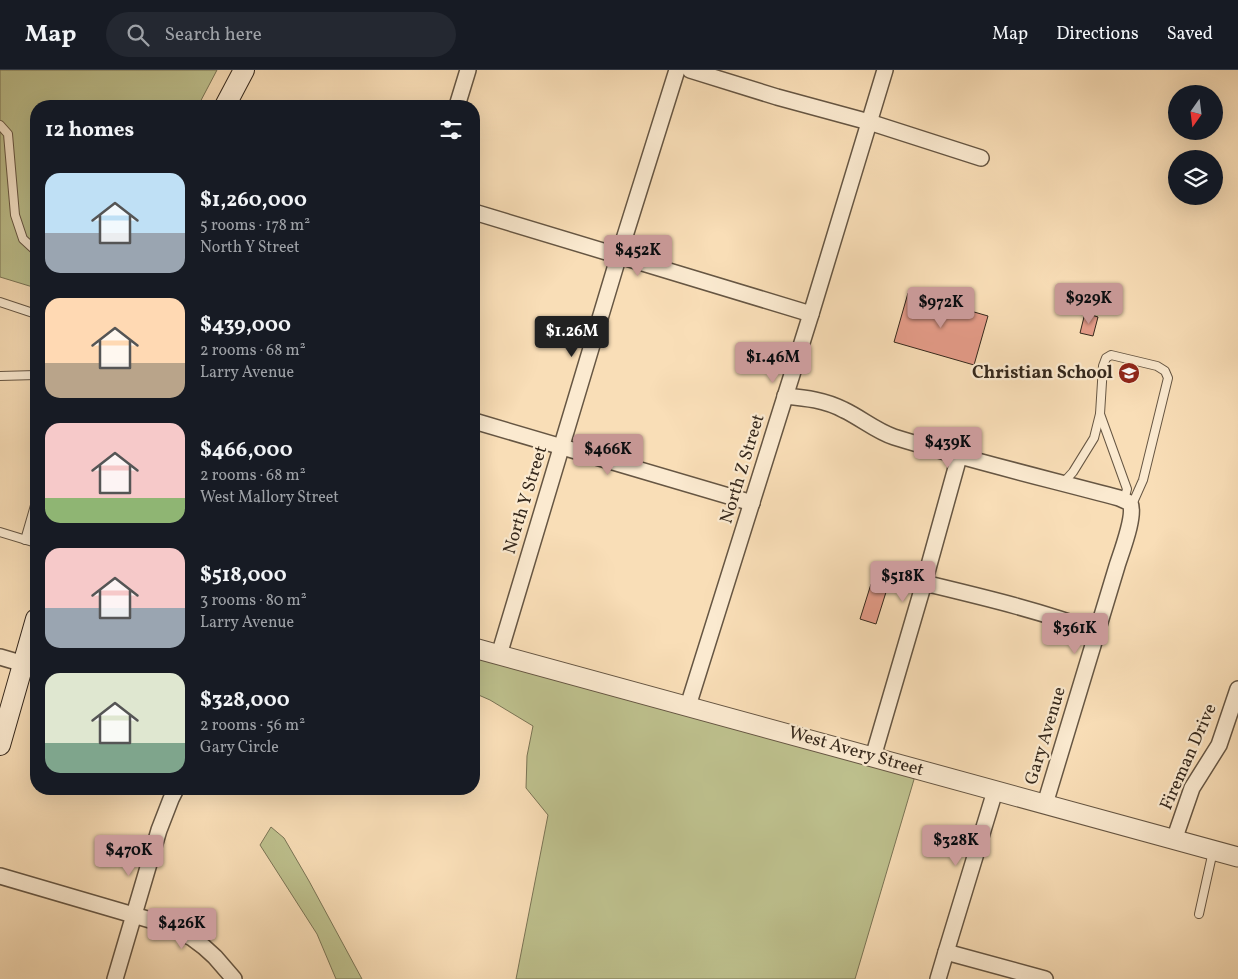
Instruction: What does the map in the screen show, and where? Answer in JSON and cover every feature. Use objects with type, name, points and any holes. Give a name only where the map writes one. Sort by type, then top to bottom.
[{"type":"main road","points":[[228,100],[244,70]]},
{"type":"main road","points":[[0,745],[30,642]]},
{"type":"street","points":[[459,100],[468,70]]},
{"type":"street","name":"North Y Street","points":[[499,654],[618,255],[677,70]]},
{"type":"street","points":[[690,70],[777,97],[869,122],[981,158]]},
{"type":"street","name":"North Z Street","points":[[688,706],[811,314],[885,70]]},
{"type":"street","points":[[480,214],[811,314]]},
{"type":"street","points":[[785,396],[826,402],[891,436],[1063,483],[1128,503]]},
{"type":"street","points":[[480,422],[752,503]]},
{"type":"street","points":[[873,756],[959,456]]},
{"type":"street","name":"Gary Avenue","points":[[1045,804],[1131,518],[1128,503]]},
{"type":"street","points":[[924,583],[1077,624],[1097,632]]},
{"type":"street","name":"West Avery Street","points":[[480,649],[1238,857]]},
{"type":"street","points":[[0,657],[24,664]]},
{"type":"street","name":"Fireman Drive","points":[[1174,840],[1192,788],[1219,746],[1238,689]]},
{"type":"street","points":[[938,979],[995,791]]},
{"type":"street","points":[[115,979],[162,822],[173,795]]},
{"type":"street","points":[[0,876],[164,924],[192,938],[215,957],[234,979]]},
{"type":"street","points":[[946,952],[1045,979]]},
{"type":"lane","points":[[0,125],[8,134],[15,215],[24,239],[30,245]]},
{"type":"lane","points":[[0,302],[30,312]]},
{"type":"lane","points":[[1063,483],[1073,472],[1094,438],[1100,414],[1103,366],[1106,358],[1111,354],[1157,366],[1165,371],[1168,378],[1143,480],[1128,503]]},
{"type":"lane","points":[[0,376],[30,375]]},
{"type":"lane","points":[[1100,414],[1127,489],[1128,503]]},
{"type":"lane","points":[[25,540],[30,523]]},
{"type":"lane","points":[[0,532],[30,541]]},
{"type":"lane","points":[[1198,914],[1214,851]]},
{"type":"green space","points":[[0,70],[217,70],[201,100],[30,100],[30,286],[0,277]]},
{"type":"green space","points":[[480,659],[915,776],[855,979],[516,979],[548,815],[526,788],[527,756],[533,726],[480,696]]},
{"type":"green space","points":[[271,827],[284,838],[362,979],[336,979],[317,934],[260,845]]},
{"type":"building","points":[[908,293],[988,316],[974,365],[894,342]]},
{"type":"building","points":[[1085,313],[1098,317],[1093,336],[1080,333]]},
{"type":"building","points":[[871,584],[887,589],[876,624],[860,619]]},
{"type":"place","name":"Christian School","points":[[1129,373]]}]
